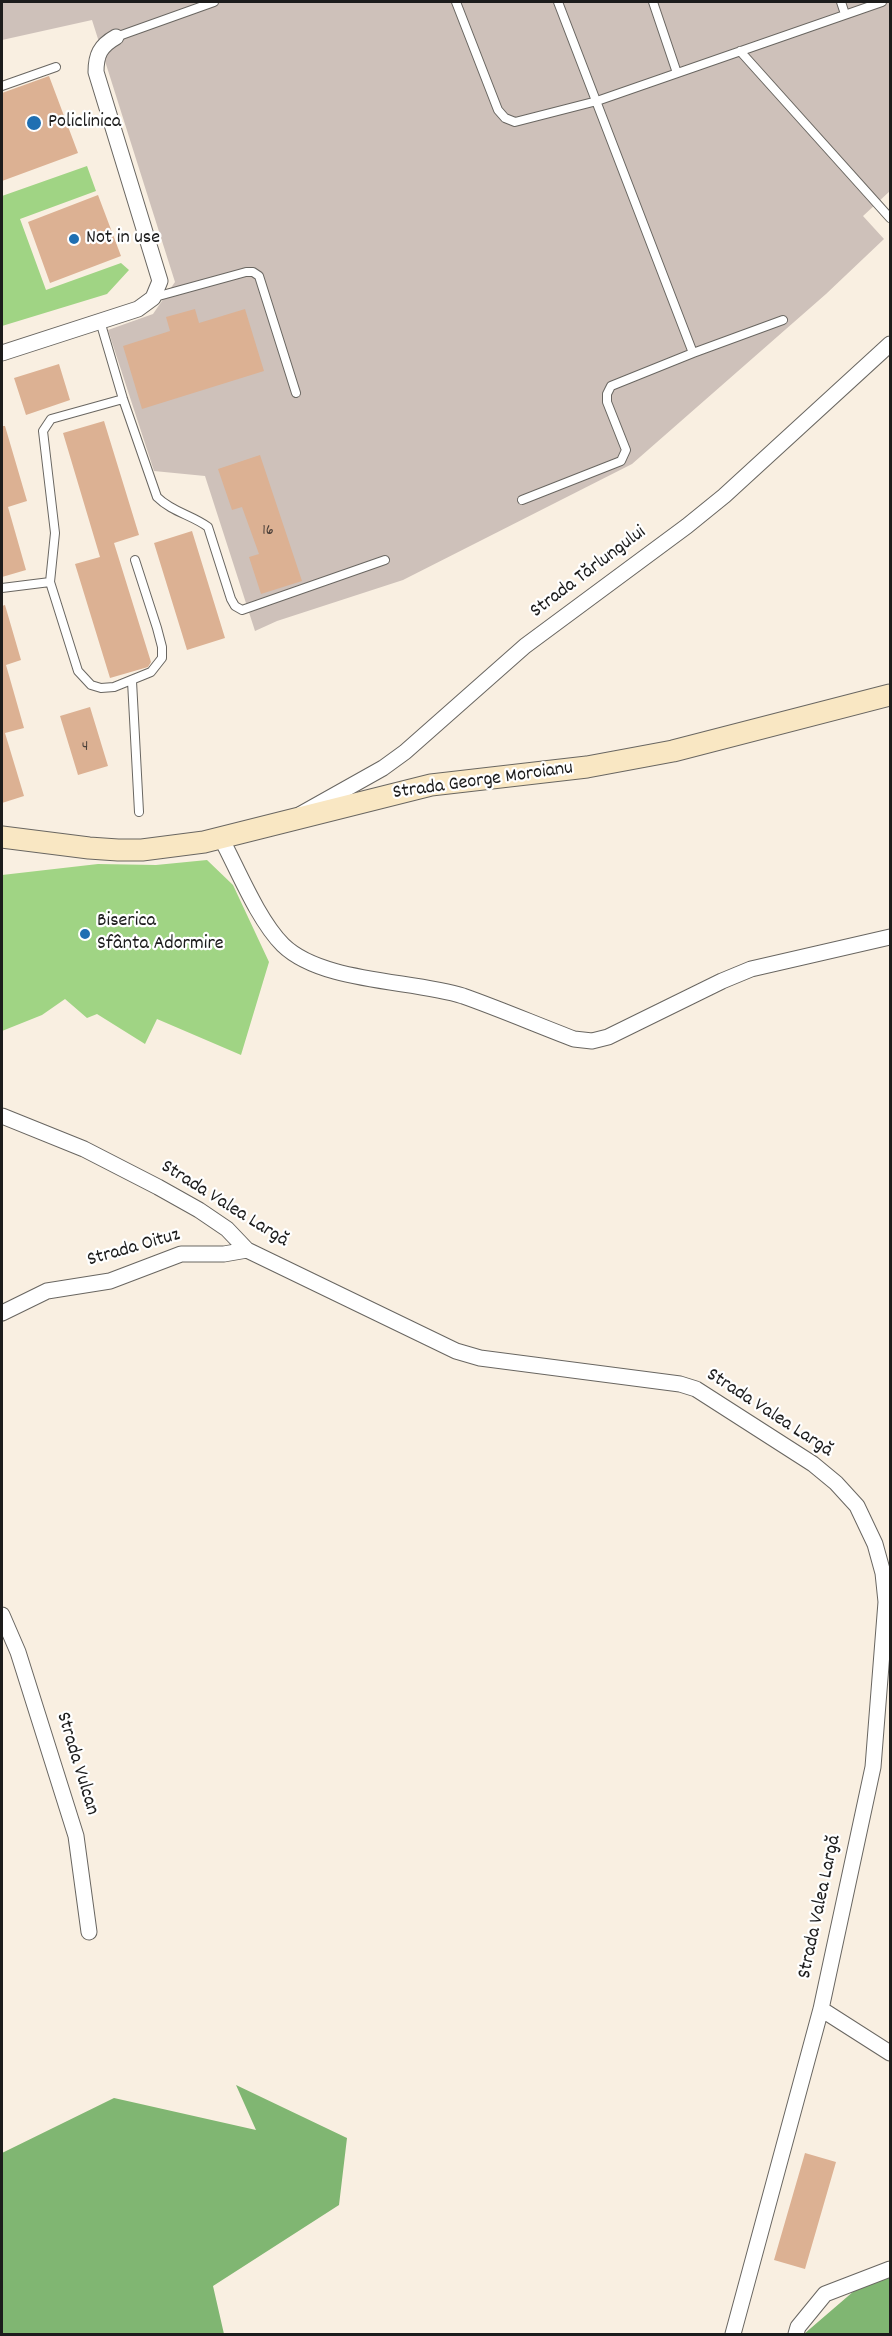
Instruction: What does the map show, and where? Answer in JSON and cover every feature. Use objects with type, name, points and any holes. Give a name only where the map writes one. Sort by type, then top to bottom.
[{"type":"main road","name":"Strada George Moroianu","points":[[2,837],[118,850],[174,847],[221,838],[431,785],[587,767],[673,751],[891,695]]},
{"type":"street","points":[[2,353],[138,309],[153,298],[160,281],[96,72],[99,51],[116,37]]},
{"type":"street","name":"Strada Tărlungului","points":[[300,817],[304,810],[383,768],[405,752],[525,646],[706,511],[891,344]]},
{"type":"street","points":[[221,838],[274,934],[297,956],[319,965],[366,978],[462,996],[574,1039],[592,1041],[608,1037],[751,969],[891,937]]},
{"type":"street","name":"Strada Valea Largă","points":[[2,1116],[84,1149],[168,1192],[227,1229],[247,1250],[469,1356],[680,1384],[696,1389],[813,1464],[836,1483],[857,1506],[876,1544],[886,1602],[873,1767],[821,2009],[733,2334]]},
{"type":"street","name":"Strada Oituz","points":[[2,1313],[46,1291],[110,1281],[181,1254],[224,1254],[247,1250]]},
{"type":"street","name":"Strada Vulcan","points":[[2,1615],[18,1652],[76,1836],[89,1932]]},
{"type":"street","points":[[821,2009],[891,2053]]},
{"type":"street","points":[[796,2334],[798,2328],[825,2294],[891,2269]]},
{"type":"lane","points":[[116,37],[214,2]]},
{"type":"lane","points":[[456,2],[498,110],[505,118],[515,122],[597,101],[882,2]]},
{"type":"lane","points":[[558,2],[693,353]]},
{"type":"lane","points":[[653,2],[677,73]]},
{"type":"lane","points":[[841,2],[845,14]]},
{"type":"lane","points":[[740,51],[891,218]]},
{"type":"lane","points":[[2,86],[56,67]]},
{"type":"lane","points":[[153,298],[253,272],[259,276],[296,393]]},
{"type":"lane","points":[[522,500],[621,461],[626,450],[607,402],[607,394],[611,386],[783,320]]},
{"type":"lane","points":[[100,321],[123,399],[157,497],[166,506],[198,519],[208,527],[235,606],[242,610],[385,560]]},
{"type":"lane","points":[[123,399],[51,419],[43,431],[55,533],[50,582],[78,671],[91,685],[101,688],[114,687],[132,681],[151,672],[162,658],[162,647],[157,628],[135,560]]},
{"type":"lane","points":[[2,588],[50,582]]},
{"type":"lane","points":[[132,681],[139,812]]},
{"type":"shaded area","points":[[2,2],[890,2],[890,191],[863,216],[884,239],[826,294],[632,464],[403,580],[277,621],[255,631],[205,476],[154,471],[108,330],[153,314],[175,282],[92,20],[2,40]]},
{"type":"green space","points":[[87,166],[96,191],[20,219],[46,290],[121,263],[129,270],[107,294],[2,326],[2,196]]},
{"type":"green space","points":[[207,860],[233,885],[269,962],[241,1055],[157,1019],[145,1044],[97,1014],[87,1018],[65,999],[42,1015],[2,1031],[2,875],[98,864],[156,865]]},
{"type":"green space","points":[[236,2085],[347,2138],[339,2205],[213,2286],[224,2334],[2,2334],[2,2153],[114,2098],[256,2130]]},
{"type":"green space","points":[[890,2260],[890,2334],[804,2334]]},
{"type":"building","name":"Policlinica","points":[[49,76],[78,153],[2,181],[2,93]]},
{"type":"building","name":"Not in use","points":[[98,195],[121,256],[50,283],[28,222]]},
{"type":"building","points":[[195,309],[199,323],[245,309],[264,371],[142,409],[123,346],[170,331],[166,317]]},
{"type":"building","points":[[59,364],[70,400],[26,415],[14,378]]},
{"type":"building","points":[[104,421],[139,535],[114,543],[151,662],[148,667],[110,678],[75,564],[100,557],[63,433]]},
{"type":"building","points":[[2,426],[5,426],[27,501],[8,507],[26,570],[2,577]]},
{"type":"building","points":[[260,455],[302,581],[261,594],[249,557],[259,554],[242,507],[232,510],[218,469]]},
{"type":"building","points":[[192,531],[225,638],[187,650],[154,543]]},
{"type":"building","points":[[5,605],[21,660],[6,665],[24,728],[5,733],[24,796],[2,803],[2,606]]},
{"type":"building","points":[[90,707],[108,766],[78,775],[60,716]]},
{"type":"building","points":[[805,2153],[836,2162],[805,2269],[774,2260]]},
{"type":"place","name":"Policlinica","points":[[34,123]]},
{"type":"place","name":"Not in use","points":[[74,239]]},
{"type":"place","name":"Biserica Sfânta Adormire","points":[[85,934]]}]
